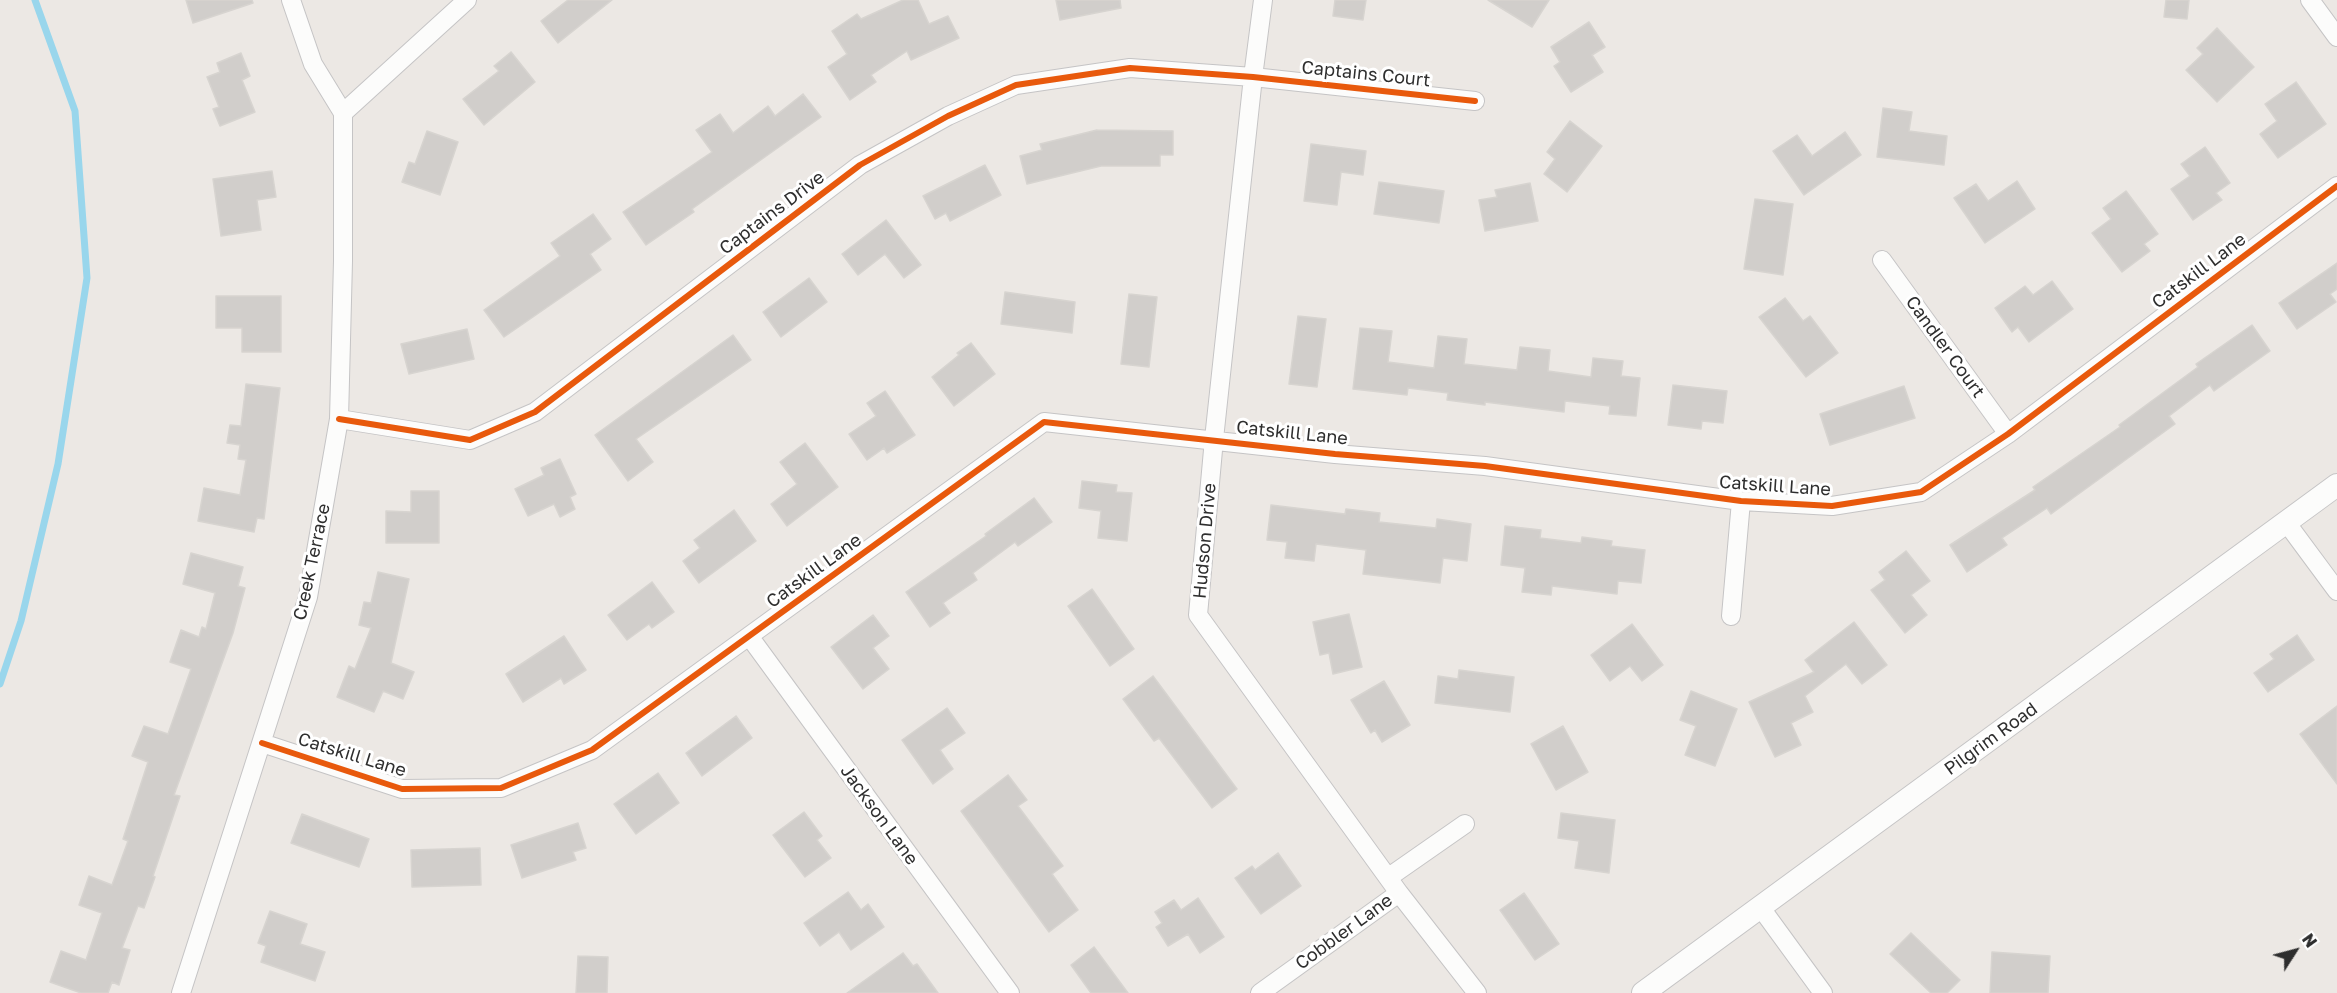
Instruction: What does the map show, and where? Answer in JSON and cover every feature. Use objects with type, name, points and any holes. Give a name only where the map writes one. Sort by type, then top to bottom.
[{"type":"street","points":[[291,0],[313,64],[343,113],[467,0]]},
{"type":"street","name":"Hudson Drive","points":[[1263,0],[1214,439],[1198,615],[1399,893],[1477,993]]},
{"type":"street","points":[[2310,0],[2337,37]]},
{"type":"street","name":"Captains Drive","points":[[339,419],[470,440],[535,412],[860,165],[948,116],[1016,85],[1130,68],[1253,77]]},
{"type":"street","name":"Captains Court","points":[[1253,77],[1475,100]]},
{"type":"street","name":"Creek Terrace","points":[[181,993],[308,597],[339,419],[343,261],[343,113]]},
{"type":"street","name":"Catskill Lane","points":[[262,743],[402,789],[501,788],[592,750],[1044,422],[1335,454],[1485,466],[1741,501],[1832,506],[1921,492],[2008,434],[2337,186]]},
{"type":"street","name":"Candler Court","points":[[1882,260],[2008,434]]},
{"type":"street","name":"Pilgrim Road","points":[[1643,993],[2337,484]]},
{"type":"street","points":[[1731,616],[1741,501]]},
{"type":"street","points":[[2286,522],[2337,591]]},
{"type":"street","name":"Jackson Lane","points":[[748,636],[1010,993]]},
{"type":"street","points":[[1389,877],[1465,824]]},
{"type":"street","name":"Cobbler Lane","points":[[1260,993],[1399,893]]},
{"type":"street","points":[[1761,908],[1824,993]]},
{"type":"building","points":[[186,0],[252,0],[253,3],[193,23]]},
{"type":"building","points":[[568,0],[612,0],[558,43],[541,21]]},
{"type":"building","points":[[903,0],[918,0],[929,24],[948,16],[959,38],[911,60],[907,51],[871,75],[876,82],[850,100],[828,67],[847,54],[832,31],[857,14],[861,19]]},
{"type":"building","points":[[1056,0],[1120,0],[1121,8],[1060,20]]},
{"type":"building","points":[[1335,0],[1366,0],[1363,20],[1333,16]]},
{"type":"building","points":[[1488,0],[1549,0],[1532,27]]},
{"type":"building","points":[[2166,0],[2189,0],[2187,19],[2164,17]]},
{"type":"building","points":[[1589,22],[1605,47],[1592,55],[1603,72],[1571,92],[1554,66],[1560,62],[1551,47]]},
{"type":"building","points":[[2217,28],[2254,67],[2217,102],[2186,70],[2203,54],[2197,48]]},
{"type":"building","points":[[511,52],[535,82],[484,125],[463,99],[499,71],[494,66]]},
{"type":"building","points":[[241,53],[250,76],[242,80],[255,112],[220,126],[213,109],[219,107],[207,77],[220,72],[217,63]]},
{"type":"building","points":[[2296,82],[2326,124],[2278,158],[2260,134],[2277,121],[2265,104]]},
{"type":"building","points":[[803,94],[821,117],[692,209],[694,212],[646,245],[623,212],[712,152],[696,130],[720,114],[733,133],[768,106],[775,116]]},
{"type":"building","points":[[1883,108],[1912,112],[1909,131],[1947,136],[1944,165],[1877,157]]},
{"type":"building","points":[[1570,121],[1602,146],[1567,192],[1544,174],[1555,159],[1547,152]]},
{"type":"building","points":[[1097,130],[1173,131],[1173,155],[1160,155],[1160,166],[1101,166],[1027,184],[1020,156],[1042,150],[1040,144]]},
{"type":"building","points":[[427,131],[458,142],[440,195],[402,182],[409,162],[415,164]]},
{"type":"building","points":[[1845,132],[1861,155],[1804,195],[1773,151],[1797,135],[1812,156]]},
{"type":"building","points":[[1311,144],[1366,151],[1363,175],[1341,172],[1337,205],[1304,201]]},
{"type":"building","points":[[2205,147],[2230,183],[2216,193],[2222,200],[2193,220],[2171,189],[2190,176],[2181,164]]},
{"type":"building","points":[[985,165],[1001,195],[950,221],[946,213],[935,219],[923,196]]},
{"type":"building","points":[[272,171],[276,197],[257,200],[261,230],[221,236],[213,179]]},
{"type":"building","points":[[2017,181],[2035,209],[1985,243],[1954,198],[1976,184],[1988,201]]},
{"type":"building","points":[[1379,182],[1444,191],[1439,223],[1374,214]]},
{"type":"building","points":[[1530,183],[1538,221],[1485,231],[1479,200],[1497,197],[1495,190]]},
{"type":"building","points":[[2126,191],[2158,234],[2144,244],[2150,251],[2122,272],[2092,233],[2111,219],[2103,208]]},
{"type":"building","points":[[1755,199],[1793,204],[1783,275],[1744,269]]},
{"type":"building","points":[[593,214],[611,239],[590,254],[601,270],[504,337],[484,310],[560,256],[551,243]]},
{"type":"building","points":[[886,220],[921,265],[904,278],[885,254],[858,275],[842,254]]},
{"type":"building","points":[[2337,263],[2337,289],[2330,294],[2336,302],[2297,329],[2279,303]]},
{"type":"building","points":[[809,278],[827,302],[781,337],[763,312]]},
{"type":"building","points":[[2052,281],[2073,309],[2029,342],[2018,327],[2012,332],[1995,308],[2025,286],[2033,295]]},
{"type":"building","points":[[1005,292],[1075,302],[1072,333],[1001,324]]},
{"type":"building","points":[[1129,294],[1157,297],[1149,367],[1121,364]]},
{"type":"building","points":[[216,296],[281,296],[281,352],[242,352],[242,328],[216,328]]},
{"type":"building","points":[[1785,298],[1803,321],[1810,316],[1838,353],[1806,377],[1759,317]]},
{"type":"building","points":[[1298,316],[1326,319],[1317,387],[1289,384]]},
{"type":"building","points":[[2252,325],[2270,351],[2214,391],[2210,385],[2169,416],[2175,424],[2051,514],[2047,508],[2002,538],[2007,545],[1967,572],[1950,545],[2035,490],[2033,487],[2120,427],[2119,425],[2198,367],[2196,364]]},
{"type":"building","points":[[1360,328],[1392,331],[1388,362],[1434,368],[1438,336],[1467,339],[1464,364],[1517,370],[1520,347],[1550,350],[1548,371],[1591,377],[1593,358],[1623,361],[1621,376],[1640,378],[1636,416],[1609,414],[1610,406],[1565,401],[1564,412],[1485,402],[1485,405],[1447,400],[1448,393],[1408,388],[1407,395],[1353,389]]},
{"type":"building","points":[[467,329],[474,359],[409,374],[401,344]]},
{"type":"building","points":[[733,335],[751,360],[636,439],[653,462],[628,481],[595,435]]},
{"type":"building","points":[[971,343],[995,374],[954,406],[932,377]]},
{"type":"building","points":[[246,384],[280,388],[264,519],[257,518],[254,532],[198,521],[204,488],[240,495],[246,460],[238,459],[240,445],[227,443],[230,425],[241,426]]},
{"type":"building","points":[[1673,385],[1727,391],[1723,423],[1702,421],[1701,429],[1668,425]]},
{"type":"building","points":[[1904,386],[1915,418],[1830,445],[1820,414]]},
{"type":"building","points":[[885,391],[915,435],[887,453],[884,448],[867,460],[849,434],[876,416],[867,403]]},
{"type":"building","points":[[805,443],[838,487],[787,526],[771,504],[797,484],[780,462]]},
{"type":"building","points":[[560,459],[576,494],[570,497],[575,509],[560,517],[554,504],[528,516],[515,489],[544,475],[541,468]]},
{"type":"building","points":[[1082,481],[1117,485],[1116,492],[1132,493],[1127,541],[1098,538],[1101,511],[1079,508]]},
{"type":"building","points":[[411,491],[439,491],[439,543],[386,543],[386,511],[411,512]]},
{"type":"building","points":[[1034,498],[1052,522],[1018,546],[1015,542],[973,573],[977,580],[943,603],[950,613],[930,627],[906,592],[986,536],[985,534]]},
{"type":"building","points":[[1271,505],[1345,514],[1346,509],[1380,513],[1379,522],[1436,528],[1437,519],[1471,524],[1467,561],[1443,558],[1440,583],[1363,574],[1366,550],[1316,544],[1314,561],[1285,558],[1287,542],[1267,540]]},
{"type":"building","points":[[734,510],[756,541],[699,583],[683,561],[700,548],[694,540]]},
{"type":"building","points":[[1505,526],[1541,530],[1540,538],[1581,543],[1582,537],[1612,541],[1611,546],[1645,550],[1641,583],[1618,581],[1617,594],[1552,586],[1551,595],[1522,592],[1525,568],[1501,565]]},
{"type":"building","points":[[1906,551],[1930,581],[1911,595],[1927,615],[1905,633],[1871,590],[1885,580],[1879,572]]},
{"type":"building","points":[[191,553],[243,567],[238,586],[245,588],[233,633],[174,795],[180,796],[153,876],[155,877],[144,908],[138,906],[122,948],[130,950],[119,985],[112,982],[108,993],[81,993],[50,982],[61,951],[86,960],[102,913],[79,905],[89,876],[112,885],[128,841],[123,839],[148,762],[132,756],[144,726],[168,734],[191,669],[170,662],[181,630],[199,637],[202,627],[206,629],[215,593],[183,584]]},
{"type":"building","points":[[378,572],[409,579],[391,663],[414,672],[403,699],[383,691],[374,712],[337,697],[349,666],[355,669],[371,628],[359,625],[364,602],[371,603]]},
{"type":"building","points":[[652,582],[674,612],[652,628],[649,624],[627,640],[608,615]]},
{"type":"building","points":[[1092,589],[1134,649],[1110,666],[1068,606]]},
{"type":"building","points":[[1349,614],[1362,667],[1333,674],[1329,653],[1320,655],[1313,622]]},
{"type":"building","points":[[873,615],[889,636],[873,648],[889,669],[863,689],[831,647]]},
{"type":"building","points":[[1854,622],[1887,665],[1862,684],[1846,664],[1805,696],[1813,712],[1791,723],[1801,745],[1775,757],[1749,702],[1814,672],[1805,660]]},
{"type":"building","points":[[1632,624],[1663,665],[1642,681],[1630,666],[1610,681],[1591,655]]},
{"type":"building","points":[[2297,635],[2314,660],[2268,692],[2254,673],[2274,659],[2270,654]]},
{"type":"building","points":[[564,636],[586,670],[564,684],[561,678],[523,702],[506,674]]},
{"type":"building","points":[[1459,670],[1514,677],[1510,712],[1435,703],[1438,676],[1458,679]]},
{"type":"building","points":[[1153,676],[1237,789],[1212,808],[1159,738],[1154,741],[1123,699]]},
{"type":"building","points":[[1384,681],[1410,725],[1382,742],[1375,730],[1371,733],[1351,700]]},
{"type":"building","points":[[1691,691],[1737,709],[1715,766],[1685,755],[1696,726],[1680,720]]},
{"type":"building","points":[[2337,706],[2337,784],[2300,734]]},
{"type":"building","points":[[947,708],[965,733],[940,750],[953,769],[933,784],[902,740]]},
{"type":"building","points":[[736,716],[752,738],[702,776],[686,753]]},
{"type":"building","points":[[1563,726],[1588,772],[1556,790],[1531,744]]},
{"type":"building","points":[[658,773],[679,803],[636,834],[614,804]]},
{"type":"building","points":[[1008,775],[1027,800],[1018,806],[1063,866],[1052,874],[1078,910],[1049,932],[961,811]]},
{"type":"building","points":[[804,812],[822,836],[817,840],[831,858],[805,877],[773,835]]},
{"type":"building","points":[[1561,813],[1615,820],[1609,873],[1575,868],[1579,841],[1558,838]]},
{"type":"building","points":[[302,814],[369,839],[359,867],[291,843]]},
{"type":"building","points":[[578,823],[586,848],[573,852],[576,860],[522,878],[511,845]]},
{"type":"building","points":[[480,848],[481,885],[412,887],[411,850]]},
{"type":"building","points":[[1278,853],[1301,886],[1261,914],[1235,878],[1252,866],[1255,870]]},
{"type":"building","points":[[848,892],[861,910],[868,904],[884,927],[851,950],[839,932],[820,946],[804,923]]},
{"type":"building","points":[[1524,893],[1559,944],[1535,960],[1500,910]]},
{"type":"building","points":[[1198,898],[1224,937],[1200,953],[1188,934],[1168,946],[1156,927],[1162,923],[1155,912],[1174,900],[1181,910]]},
{"type":"building","points":[[270,911],[307,924],[300,944],[325,952],[315,981],[261,962],[266,946],[258,943]]},
{"type":"building","points":[[1911,933],[1960,980],[1947,993],[1931,993],[1890,954]]},
{"type":"building","points":[[1094,947],[1128,993],[1091,993],[1071,965]]},
{"type":"building","points":[[1992,952],[2050,956],[2048,993],[1990,993]]},
{"type":"building","points":[[903,953],[913,966],[917,964],[938,993],[847,993]]},
{"type":"building","points":[[578,956],[608,957],[607,993],[576,993]]},
{"type":"waterway","points":[[0,684],[21,621],[58,464],[87,278],[75,111],[35,0]]},
{"type":"cycle path","points":[[339,419],[470,440],[535,412],[860,165],[948,116],[1016,85],[1130,68],[1253,77],[1475,101]]},
{"type":"cycle path","points":[[262,743],[402,789],[501,788],[592,750],[1044,422],[1335,454],[1485,466],[1741,501],[1832,506],[1921,492],[2008,434],[2337,186]]}]
